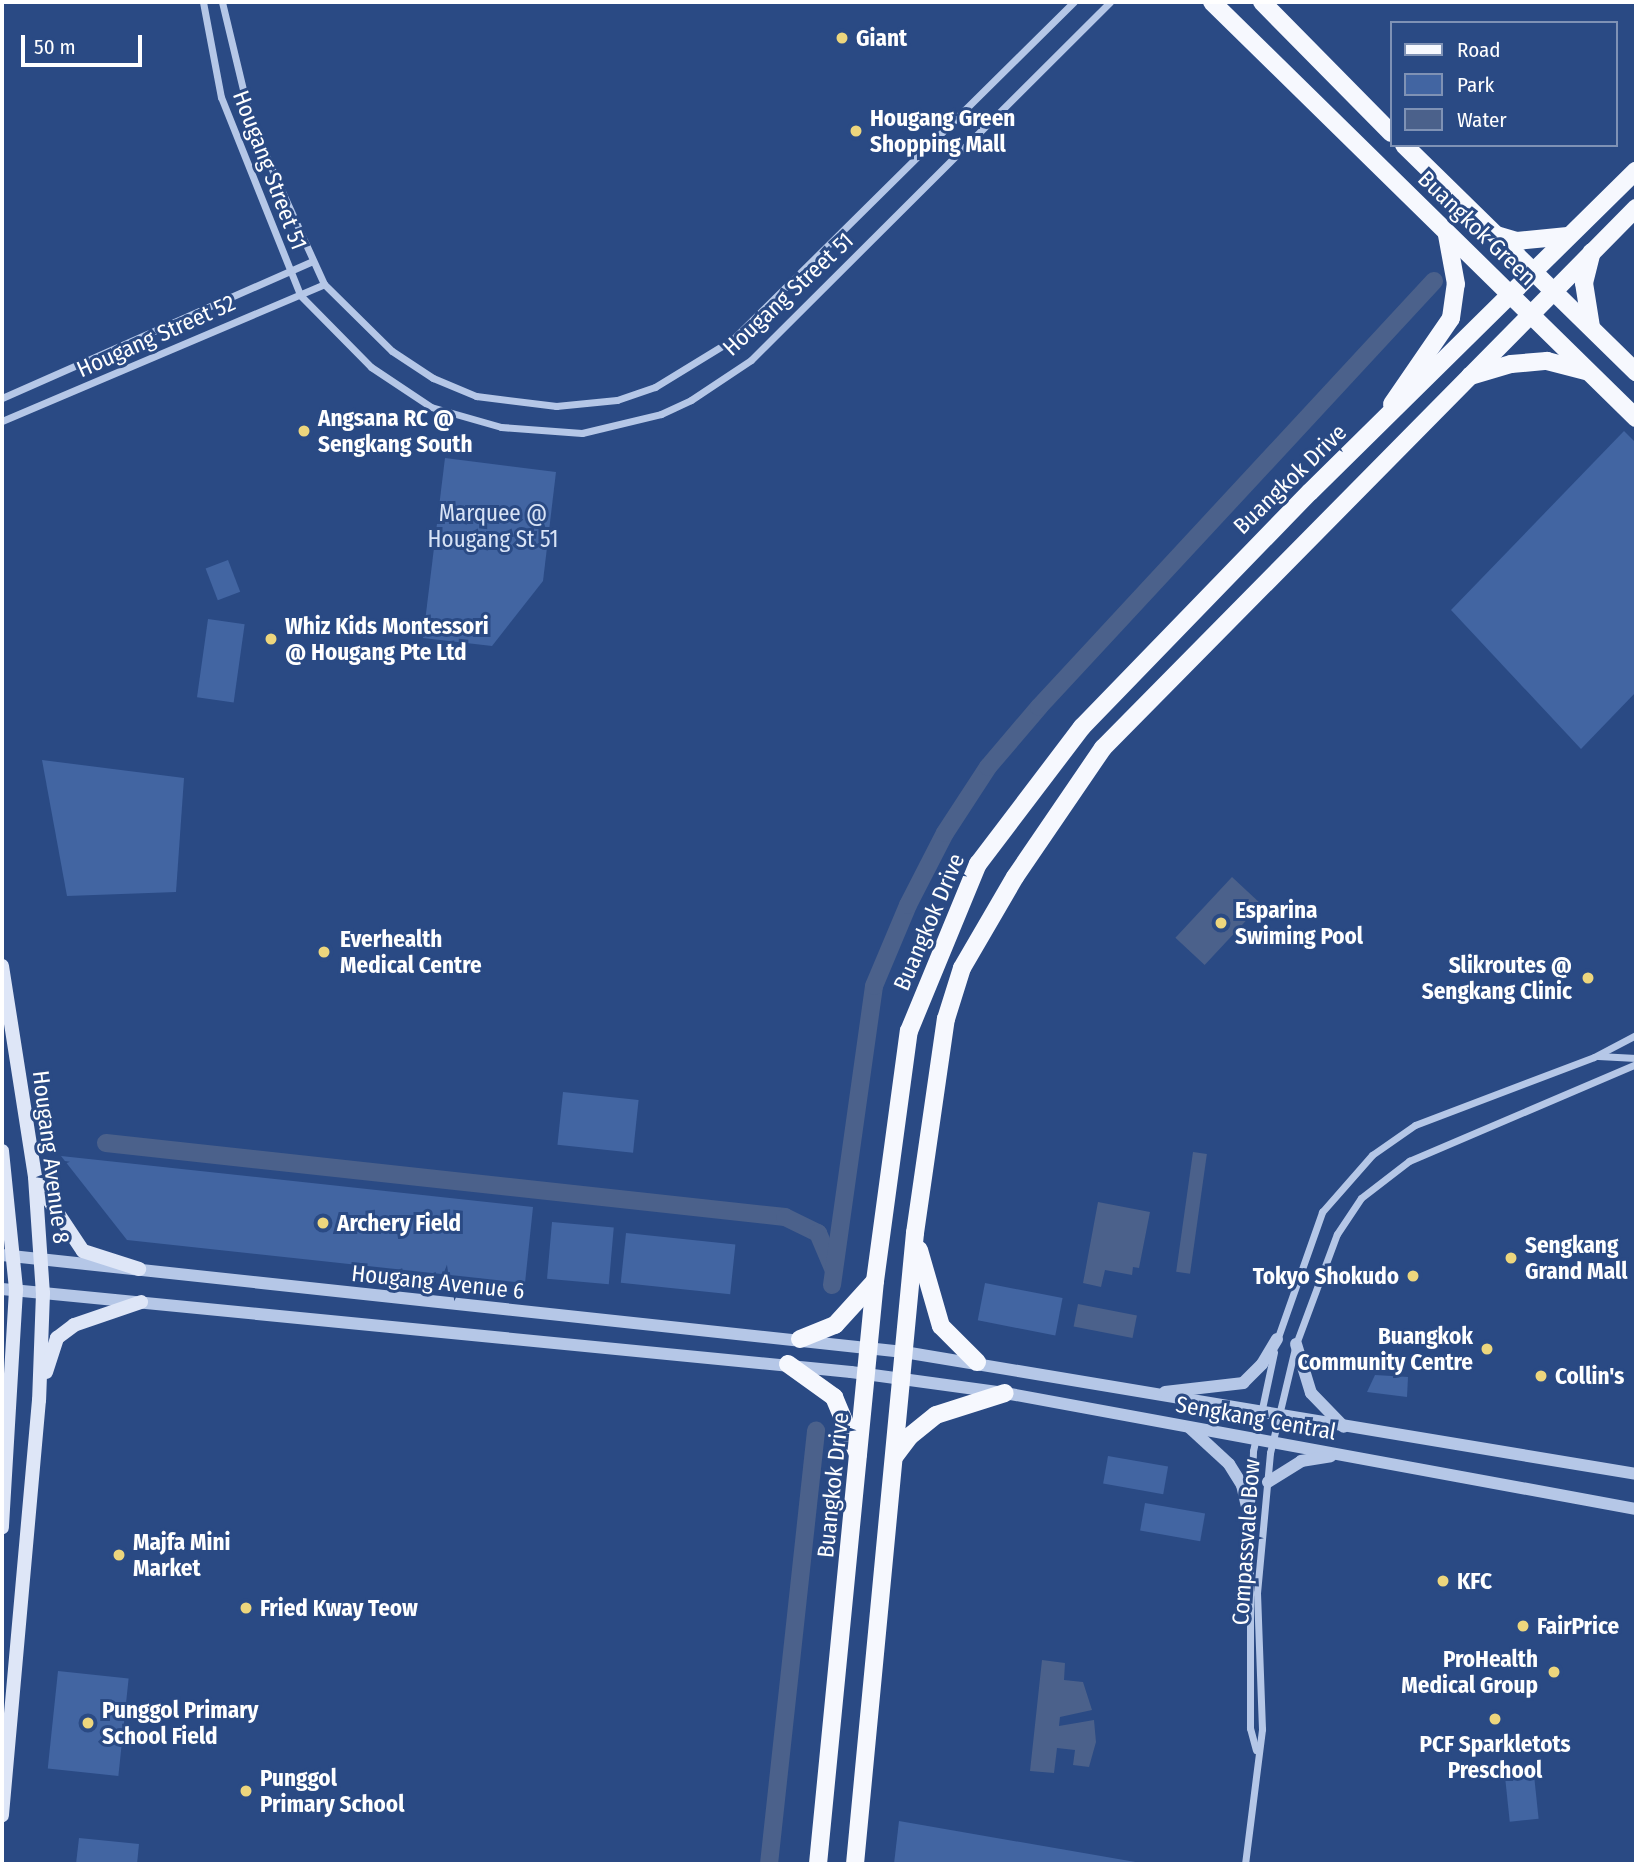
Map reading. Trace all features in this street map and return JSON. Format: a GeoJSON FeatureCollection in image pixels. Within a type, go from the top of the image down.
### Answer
{"type":"FeatureCollection","features":[{"type":"Feature","properties":{"kind":"main road","name":"Buangkok Green"},"geometry":{"type":"LineString","coordinates":[[1212,2],[1636,418]]}},
{"type":"Feature","properties":{"kind":"main road"},"geometry":{"type":"LineString","coordinates":[[1262,2],[1390,132]]}},
{"type":"Feature","properties":{"kind":"main road","name":"Buangkok Green"},"geometry":{"type":"LineString","coordinates":[[1406,147],[1636,372]]}},
{"type":"Feature","properties":{"kind":"main road","name":"Buangkok Drive"},"geometry":{"type":"LineString","coordinates":[[818,1864],[860,1460],[875,1281],[909,1031],[978,864],[1082,727],[1310,492],[1381,426],[1508,293],[1636,171]]}},
{"type":"Feature","properties":{"kind":"main road"},"geometry":{"type":"LineString","coordinates":[[855,1864],[915,1233],[946,1019],[962,968],[1014,877],[1103,748],[1470,376],[1529,312],[1636,208]]}},
{"type":"Feature","properties":{"kind":"main road"},"geometry":{"type":"LineString","coordinates":[[1381,426],[1396,395],[1451,318],[1456,284],[1447,234]]}},
{"type":"Feature","properties":{"kind":"main road"},"geometry":{"type":"LineString","coordinates":[[1495,235],[1517,241],[1568,236]]}},
{"type":"Feature","properties":{"kind":"main road"},"geometry":{"type":"LineString","coordinates":[[1591,328],[1584,283],[1592,252]]}},
{"type":"Feature","properties":{"kind":"main road"},"geometry":{"type":"LineString","coordinates":[[1470,376],[1511,364],[1547,361],[1592,373]]}},
{"type":"Feature","properties":{"kind":"main road","name":"Hougang Avenue 8"},"geometry":{"type":"LineString","coordinates":[[2,966],[35,1177],[43,1293],[39,1401],[2,1815]]}},
{"type":"Feature","properties":{"kind":"main road","name":"Hougang Avenue 8"},"geometry":{"type":"LineString","coordinates":[[2,1163],[14,1358],[2,1528]]}},
{"type":"Feature","properties":{"kind":"main road"},"geometry":{"type":"LineString","coordinates":[[35,1177],[56,1216],[83,1251],[139,1269]]}},
{"type":"Feature","properties":{"kind":"main road"},"geometry":{"type":"LineString","coordinates":[[915,1233],[926,1285],[941,1326],[977,1362]]}},
{"type":"Feature","properties":{"kind":"main road"},"geometry":{"type":"LineString","coordinates":[[800,1339],[835,1325],[875,1281]]}},
{"type":"Feature","properties":{"kind":"main road"},"geometry":{"type":"LineString","coordinates":[[39,1401],[57,1338],[82,1320],[141,1302]]}},
{"type":"Feature","properties":{"kind":"main road"},"geometry":{"type":"LineString","coordinates":[[2,1333],[14,1358]]}},
{"type":"Feature","properties":{"kind":"main road"},"geometry":{"type":"LineString","coordinates":[[788,1364],[834,1397],[860,1460]]}},
{"type":"Feature","properties":{"kind":"main road"},"geometry":{"type":"LineString","coordinates":[[894,1457],[910,1436],[936,1415],[1005,1393]]}},
{"type":"Feature","properties":{"kind":"street","name":"Hougang Street 51"},"geometry":{"type":"LineString","coordinates":[[203,2],[221,97],[300,295],[371,367],[431,407],[458,418],[540,433],[582,433],[660,414],[691,400],[751,360],[1110,2]]}},
{"type":"Feature","properties":{"kind":"street","name":"Hougang Street 51"},"geometry":{"type":"LineString","coordinates":[[222,2],[246,102],[324,284],[392,351],[433,378],[475,396],[525,404],[582,405],[655,387],[721,348],[764,310],[1074,2]]}},
{"type":"Feature","properties":{"kind":"street","name":"Hougang Street 52"},"geometry":{"type":"LineString","coordinates":[[2,398],[312,261]]}},
{"type":"Feature","properties":{"kind":"street","name":"Hougang Street 52"},"geometry":{"type":"LineString","coordinates":[[2,421],[324,284]]}},
{"type":"Feature","properties":{"kind":"street","name":"Compassvale Bow"},"geometry":{"type":"LineString","coordinates":[[1256,1751],[1250,1728],[1250,1521],[1255,1440],[1277,1339],[1322,1212],[1372,1155],[1415,1125],[1594,1057],[1636,1035]]}},
{"type":"Feature","properties":{"kind":"street","name":"Compassvale Bow"},"geometry":{"type":"LineString","coordinates":[[1594,1057],[1636,1058]]}},
{"type":"Feature","properties":{"kind":"street","name":"Compassvale Bow"},"geometry":{"type":"LineString","coordinates":[[1245,1864],[1256,1751],[1262,1729],[1257,1593],[1272,1443],[1296,1344],[1337,1234],[1361,1198],[1430,1149],[1636,1064]]}},
{"type":"Feature","properties":{"kind":"street","name":"Hougang Avenue 6"},"geometry":{"type":"LineString","coordinates":[[8,1256],[658,1328],[800,1339],[870,1348]]}},
{"type":"Feature","properties":{"kind":"street"},"geometry":{"type":"LineString","coordinates":[[9,1289],[868,1374]]}},
{"type":"Feature","properties":{"kind":"street"},"geometry":{"type":"LineString","coordinates":[[1141,1393],[1242,1383],[1262,1364],[1277,1339]]}},
{"type":"Feature","properties":{"kind":"street"},"geometry":{"type":"LineString","coordinates":[[1296,1344],[1311,1393],[1344,1427]]}},
{"type":"Feature","properties":{"kind":"street","name":"Sengkang Central"},"geometry":{"type":"LineString","coordinates":[[870,1348],[977,1362],[1141,1393],[1636,1474]]}},
{"type":"Feature","properties":{"kind":"street","name":"Sengkang Central"},"geometry":{"type":"LineString","coordinates":[[868,1374],[1005,1393],[1636,1508]]}},
{"type":"Feature","properties":{"kind":"street"},"geometry":{"type":"LineString","coordinates":[[1188,1427],[1229,1464],[1242,1485],[1250,1521]]}},
{"type":"Feature","properties":{"kind":"street"},"geometry":{"type":"LineString","coordinates":[[1268,1482],[1301,1461],[1342,1454]]}},
{"type":"Feature","properties":{"kind":"green space"},"geometry":{"type":"Polygon","coordinates":[[[1624,431],[1636,443],[1636,692],[1581,749],[1451,610],[1624,431]]]}},
{"type":"Feature","properties":{"kind":"green space","name":"Marquee @ Hougang St 51"},"geometry":{"type":"Polygon","coordinates":[[[445,458],[556,472],[543,581],[492,646],[423,638],[445,458]]]}},
{"type":"Feature","properties":{"kind":"green space"},"geometry":{"type":"Polygon","coordinates":[[[228,560],[240,592],[218,600],[206,569],[228,560]]]}},
{"type":"Feature","properties":{"kind":"green space"},"geometry":{"type":"Polygon","coordinates":[[[208,619],[245,624],[234,702],[197,697],[208,619]]]}},
{"type":"Feature","properties":{"kind":"green space"},"geometry":{"type":"Polygon","coordinates":[[[42,760],[184,778],[176,892],[67,896],[42,760]]]}},
{"type":"Feature","properties":{"kind":"green space"},"geometry":{"type":"Polygon","coordinates":[[[563,1092],[639,1100],[633,1153],[557,1145],[563,1092]]]}},
{"type":"Feature","properties":{"kind":"green space","name":"Archery Field"},"geometry":{"type":"Polygon","coordinates":[[[61,1156],[533,1207],[525,1283],[127,1240],[61,1156]]]}},
{"type":"Feature","properties":{"kind":"green space"},"geometry":{"type":"Polygon","coordinates":[[[552,1222],[614,1227],[609,1284],[547,1279],[552,1222]]]}},
{"type":"Feature","properties":{"kind":"green space"},"geometry":{"type":"Polygon","coordinates":[[[626,1233],[735,1244],[730,1294],[621,1283],[626,1233]]]}},
{"type":"Feature","properties":{"kind":"green space"},"geometry":{"type":"Polygon","coordinates":[[[985,1283],[1063,1298],[1055,1335],[978,1320],[985,1283]]]}},
{"type":"Feature","properties":{"kind":"green space"},"geometry":{"type":"Polygon","coordinates":[[[1375,1375],[1408,1377],[1407,1397],[1367,1392],[1375,1375]]]}},
{"type":"Feature","properties":{"kind":"green space"},"geometry":{"type":"Polygon","coordinates":[[[1108,1456],[1168,1467],[1163,1494],[1103,1484],[1108,1456]]]}},
{"type":"Feature","properties":{"kind":"green space"},"geometry":{"type":"Polygon","coordinates":[[[1145,1503],[1205,1514],[1200,1541],[1140,1531],[1145,1503]]]}},
{"type":"Feature","properties":{"kind":"green space","name":"Punggol Primary School Field"},"geometry":{"type":"Polygon","coordinates":[[[58,1671],[129,1678],[118,1776],[48,1768],[58,1671]]]}},
{"type":"Feature","properties":{"kind":"green space"},"geometry":{"type":"Polygon","coordinates":[[[1534,1775],[1539,1819],[1510,1822],[1505,1778],[1534,1775]]]}},
{"type":"Feature","properties":{"kind":"green space"},"geometry":{"type":"Polygon","coordinates":[[[899,1821],[1147,1864],[894,1864],[899,1821]]]}},
{"type":"Feature","properties":{"kind":"green space"},"geometry":{"type":"Polygon","coordinates":[[[79,1838],[139,1844],[137,1864],[76,1864],[79,1838]]]}},
{"type":"Feature","properties":{"kind":"water","name":"Esparina Swiming Pool"},"geometry":{"type":"Polygon","coordinates":[[[1232,877],[1261,904],[1205,965],[1175,938],[1232,877]]]}},
{"type":"Feature","properties":{"kind":"water"},"geometry":{"type":"Polygon","coordinates":[[[1193,1152],[1207,1154],[1190,1274],[1176,1272],[1193,1152]]]}},
{"type":"Feature","properties":{"kind":"water"},"geometry":{"type":"Polygon","coordinates":[[[1098,1202],[1150,1212],[1139,1268],[1133,1267],[1132,1275],[1105,1270],[1101,1287],[1083,1283],[1098,1202]]]}},
{"type":"Feature","properties":{"kind":"water"},"geometry":{"type":"Polygon","coordinates":[[[1078,1304],[1137,1315],[1133,1338],[1074,1327],[1078,1304]]]}},
{"type":"Feature","properties":{"kind":"water"},"geometry":{"type":"Polygon","coordinates":[[[1042,1660],[1065,1663],[1064,1680],[1083,1682],[1092,1710],[1060,1717],[1059,1726],[1094,1720],[1096,1742],[1089,1767],[1073,1765],[1075,1750],[1057,1748],[1054,1773],[1030,1771],[1042,1660]]]}},
{"type":"Feature","properties":{"kind":"waterway"},"geometry":{"type":"LineString","coordinates":[[832,1285],[874,986],[908,905],[945,833],[988,767],[1039,707],[1434,281]]}},
{"type":"Feature","properties":{"kind":"waterway"},"geometry":{"type":"LineString","coordinates":[[106,1143],[785,1217],[818,1233],[833,1269]]}},
{"type":"Feature","properties":{"kind":"waterway"},"geometry":{"type":"LineString","coordinates":[[769,1864],[816,1431]]}},
{"type":"Feature","properties":{"kind":"place","name":"Giant"},"geometry":{"type":"Point","coordinates":[842,38]}},
{"type":"Feature","properties":{"kind":"place","name":"Hougang Green Shopping Mall"},"geometry":{"type":"Point","coordinates":[856,131]}},
{"type":"Feature","properties":{"kind":"place","name":"Angsana RC @ Sengkang South"},"geometry":{"type":"Point","coordinates":[304,431]}},
{"type":"Feature","properties":{"kind":"place","name":"Whiz Kids Montessori @ Hougang Pte Ltd"},"geometry":{"type":"Point","coordinates":[271,639]}},
{"type":"Feature","properties":{"kind":"place","name":"Esparina Swiming Pool"},"geometry":{"type":"Point","coordinates":[1221,923]}},
{"type":"Feature","properties":{"kind":"place","name":"Everhealth Medical Centre"},"geometry":{"type":"Point","coordinates":[324,952]}},
{"type":"Feature","properties":{"kind":"place","name":"Slikroutes @ Sengkang Clinic"},"geometry":{"type":"Point","coordinates":[1588,978]}},
{"type":"Feature","properties":{"kind":"place","name":"Archery Field"},"geometry":{"type":"Point","coordinates":[323,1223]}},
{"type":"Feature","properties":{"kind":"place","name":"Sengkang Grand Mall"},"geometry":{"type":"Point","coordinates":[1511,1258]}},
{"type":"Feature","properties":{"kind":"place","name":"Tokyo Shokudo"},"geometry":{"type":"Point","coordinates":[1413,1276]}},
{"type":"Feature","properties":{"kind":"place","name":"Buangkok Community Centre"},"geometry":{"type":"Point","coordinates":[1487,1349]}},
{"type":"Feature","properties":{"kind":"place","name":"Collin's"},"geometry":{"type":"Point","coordinates":[1541,1376]}},
{"type":"Feature","properties":{"kind":"place","name":"Majfa Mini Market"},"geometry":{"type":"Point","coordinates":[119,1555]}},
{"type":"Feature","properties":{"kind":"place","name":"KFC"},"geometry":{"type":"Point","coordinates":[1443,1581]}},
{"type":"Feature","properties":{"kind":"place","name":"Fried Kway Teow"},"geometry":{"type":"Point","coordinates":[246,1608]}},
{"type":"Feature","properties":{"kind":"place","name":"FairPrice"},"geometry":{"type":"Point","coordinates":[1523,1626]}},
{"type":"Feature","properties":{"kind":"place","name":"ProHealth Medical Group"},"geometry":{"type":"Point","coordinates":[1554,1672]}},
{"type":"Feature","properties":{"kind":"place","name":"PCF Sparkletots Preschool"},"geometry":{"type":"Point","coordinates":[1495,1719]}},
{"type":"Feature","properties":{"kind":"place","name":"Punggol Primary School Field"},"geometry":{"type":"Point","coordinates":[88,1723]}},
{"type":"Feature","properties":{"kind":"place","name":"Punggol Primary School"},"geometry":{"type":"Point","coordinates":[246,1791]}}]}
